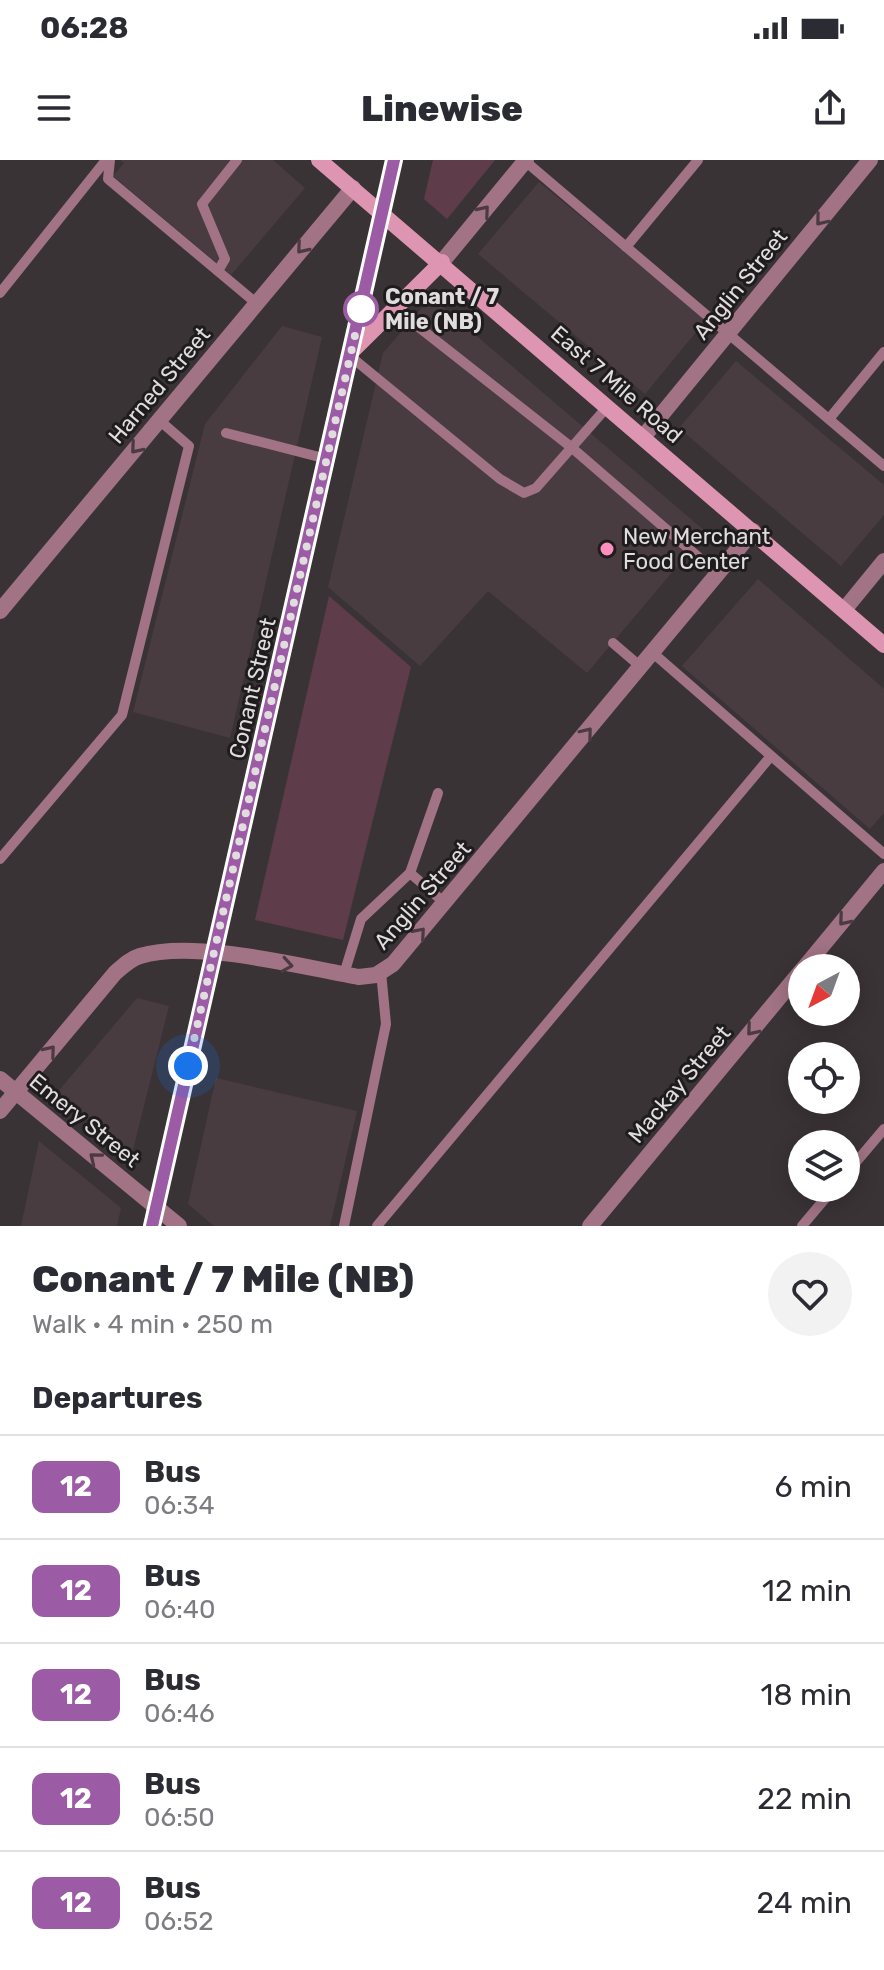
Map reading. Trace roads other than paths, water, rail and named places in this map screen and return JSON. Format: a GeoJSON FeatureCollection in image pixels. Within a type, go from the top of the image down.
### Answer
{"type":"FeatureCollection","features":[{"type":"Feature","properties":{"kind":"main road","name":"East 7 Mile Road"},"geometry":{"type":"LineString","coordinates":[[319,160],[442,262],[884,645]]}},
{"type":"Feature","properties":{"kind":"main road","name":"Conant Street"},"geometry":{"type":"LineString","coordinates":[[152,1226],[394,160]]}},
{"type":"Feature","properties":{"kind":"main road"},"geometry":{"type":"LineString","coordinates":[[351,353],[442,262]]}},
{"type":"Feature","properties":{"kind":"street"},"geometry":{"type":"LineString","coordinates":[[442,262],[525,160]]}},
{"type":"Feature","properties":{"kind":"street","name":"Anglin Street"},"geometry":{"type":"LineString","coordinates":[[644,436],[870,160]]}},
{"type":"Feature","properties":{"kind":"street","name":"Harned Street"},"geometry":{"type":"LineString","coordinates":[[0,611],[353,188]]}},
{"type":"Feature","properties":{"kind":"street","name":"Anglin Street"},"geometry":{"type":"LineString","coordinates":[[0,1111],[127,962],[165,951],[214,953],[359,977],[381,972],[393,964],[753,531]]}},
{"type":"Feature","properties":{"kind":"street"},"geometry":{"type":"LineString","coordinates":[[844,610],[884,561]]}},
{"type":"Feature","properties":{"kind":"street","name":"Mackay Street"},"geometry":{"type":"LineString","coordinates":[[815,954],[884,871]]}},
{"type":"Feature","properties":{"kind":"street","name":"Mackay Street"},"geometry":{"type":"LineString","coordinates":[[590,1226],[788,987]]}},
{"type":"Feature","properties":{"kind":"street","name":"Emery Street"},"geometry":{"type":"LineString","coordinates":[[0,1079],[179,1226]]}},
{"type":"Feature","properties":{"kind":"lane"},"geometry":{"type":"LineString","coordinates":[[108,160],[108,179],[256,303]]}},
{"type":"Feature","properties":{"kind":"lane"},"geometry":{"type":"LineString","coordinates":[[0,293],[108,160]]}},
{"type":"Feature","properties":{"kind":"lane"},"geometry":{"type":"LineString","coordinates":[[218,271],[225,259],[202,204],[237,160]]}},
{"type":"Feature","properties":{"kind":"lane"},"geometry":{"type":"LineString","coordinates":[[525,160],[884,466]]}},
{"type":"Feature","properties":{"kind":"lane"},"geometry":{"type":"LineString","coordinates":[[626,247],[698,160]]}},
{"type":"Feature","properties":{"kind":"lane"},"geometry":{"type":"LineString","coordinates":[[397,310],[571,447],[718,574]]}},
{"type":"Feature","properties":{"kind":"lane"},"geometry":{"type":"LineString","coordinates":[[829,419],[884,352]]}},
{"type":"Feature","properties":{"kind":"lane"},"geometry":{"type":"LineString","coordinates":[[351,353],[500,479],[524,493],[536,488],[608,406]]}},
{"type":"Feature","properties":{"kind":"lane"},"geometry":{"type":"LineString","coordinates":[[0,859],[122,715],[189,446],[159,420]]}},
{"type":"Feature","properties":{"kind":"lane"},"geometry":{"type":"LineString","coordinates":[[226,433],[327,459]]}},
{"type":"Feature","properties":{"kind":"lane"},"geometry":{"type":"LineString","coordinates":[[613,643],[641,667]]}},
{"type":"Feature","properties":{"kind":"lane"},"geometry":{"type":"LineString","coordinates":[[653,653],[884,854]]}},
{"type":"Feature","properties":{"kind":"lane"},"geometry":{"type":"LineString","coordinates":[[377,1226],[771,756]]}},
{"type":"Feature","properties":{"kind":"lane"},"geometry":{"type":"LineString","coordinates":[[344,974],[361,919],[410,873],[438,793]]}},
{"type":"Feature","properties":{"kind":"lane"},"geometry":{"type":"LineString","coordinates":[[410,873],[446,904]]}},
{"type":"Feature","properties":{"kind":"lane"},"geometry":{"type":"LineString","coordinates":[[344,1226],[386,1024],[381,972]]}},
{"type":"Feature","properties":{"kind":"lane"},"geometry":{"type":"LineString","coordinates":[[860,1157],[884,1129]]}},
{"type":"Feature","properties":{"kind":"lane"},"geometry":{"type":"LineString","coordinates":[[802,1226],[822,1202]]}},
{"type":"Feature","properties":{"kind":"place","name":"Conant / 7 Mile (NB)"},"geometry":{"type":"Point","coordinates":[361,309]}},
{"type":"Feature","properties":{"kind":"place","name":"New Merchant Food Center"},"geometry":{"type":"Point","coordinates":[607,549]}}]}
